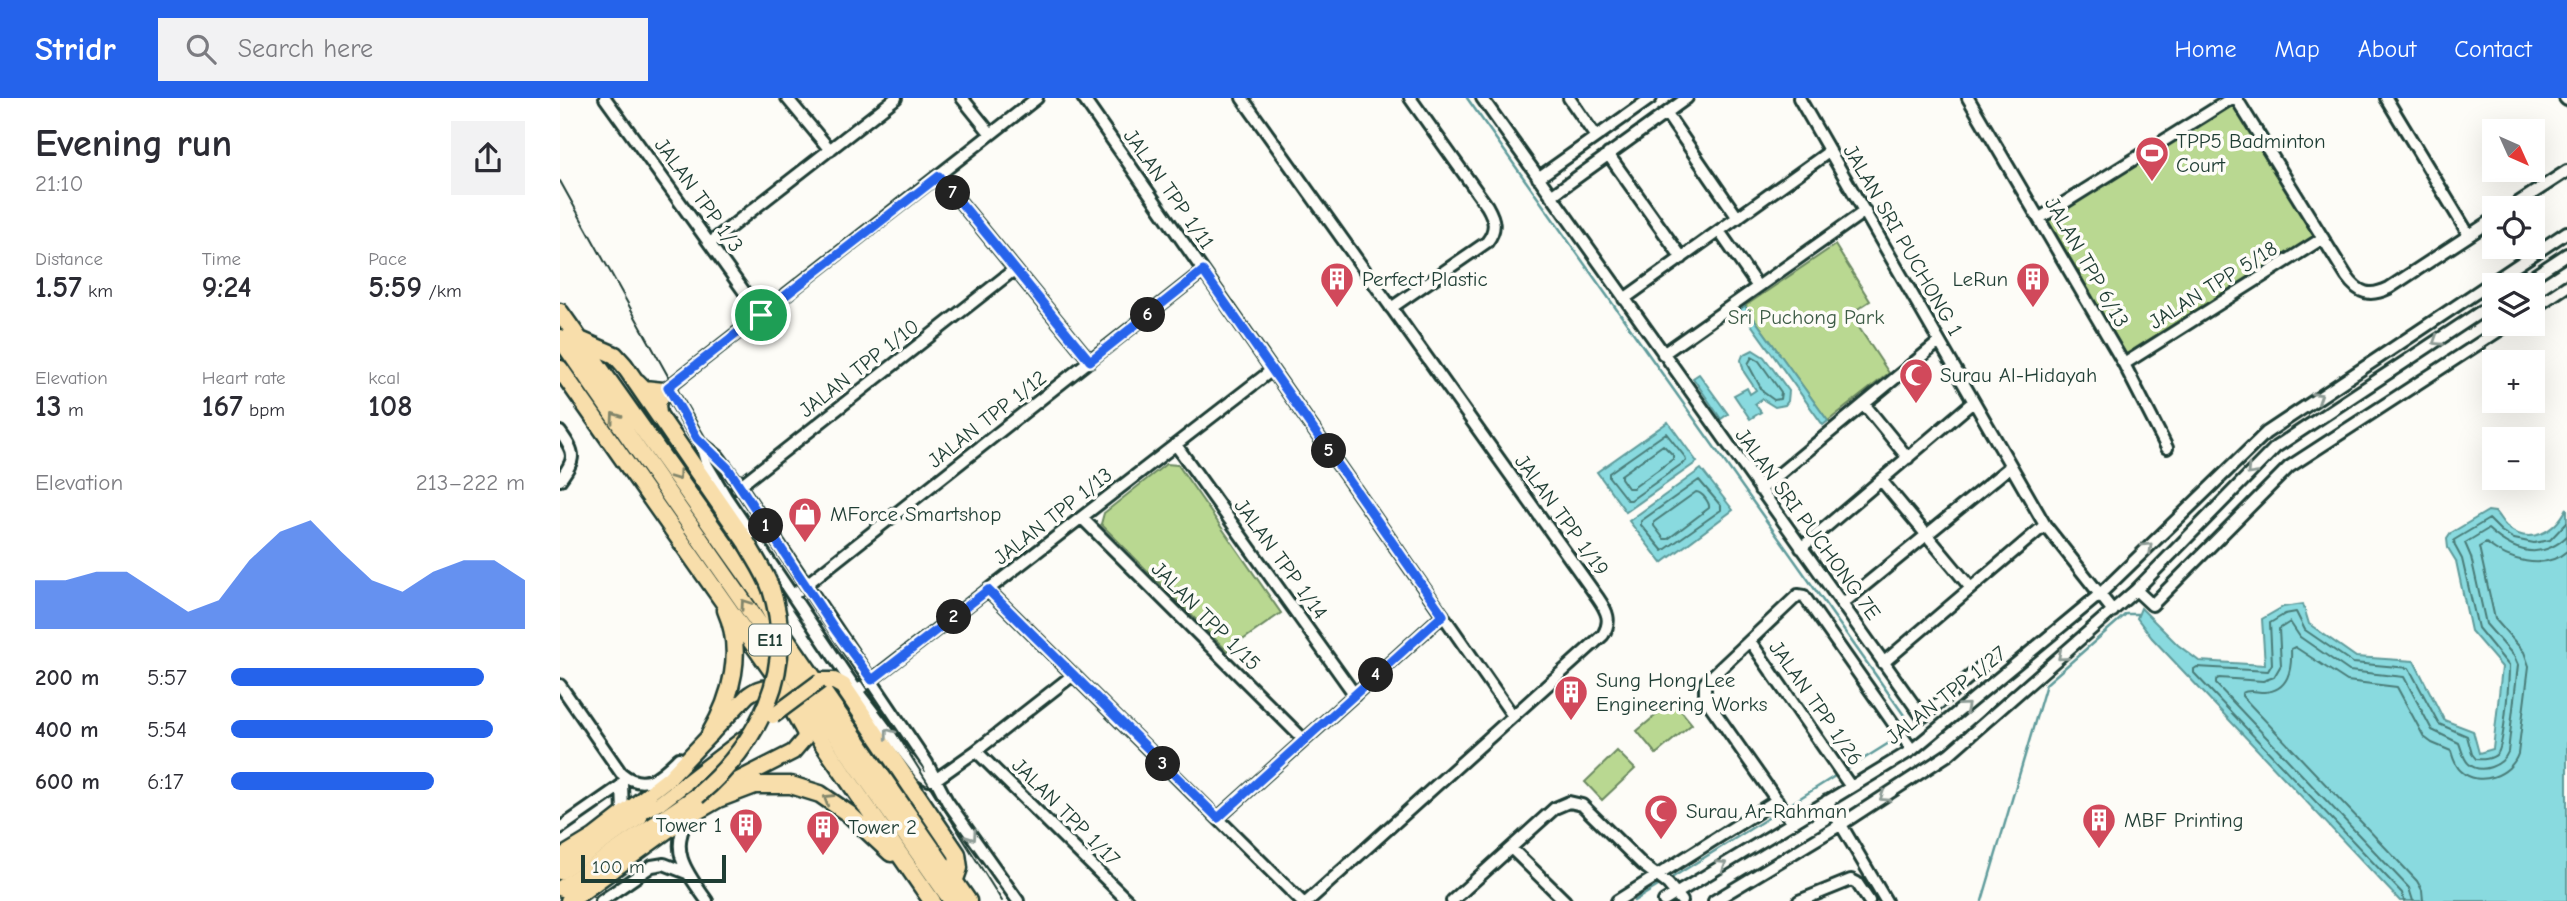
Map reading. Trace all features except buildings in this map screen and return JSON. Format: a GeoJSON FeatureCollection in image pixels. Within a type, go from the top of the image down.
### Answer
{"type":"FeatureCollection","features":[{"type":"Feature","properties":{"kind":"highway","name":"E11"},"geometry":{"type":"LineString","coordinates":[[560,312],[758,590],[783,634],[968,901]]}},
{"type":"Feature","properties":{"kind":"highway","name":"E11"},"geometry":{"type":"LineString","coordinates":[[560,338],[952,901]]}},
{"type":"Feature","properties":{"kind":"highway"},"geometry":{"type":"LineString","coordinates":[[566,891],[717,780],[747,744],[761,718],[778,668],[779,621],[770,585],[728,515],[615,355],[580,341]]}},
{"type":"Feature","properties":{"kind":"highway","name":"E11"},"geometry":{"type":"LineString","coordinates":[[560,353],[573,371],[589,379]]}},
{"type":"Feature","properties":{"kind":"highway"},"geometry":{"type":"LineString","coordinates":[[560,369],[719,592],[765,663],[932,901]]}},
{"type":"Feature","properties":{"kind":"highway"},"geometry":{"type":"LineString","coordinates":[[632,377],[644,389],[666,389]]}},
{"type":"Feature","properties":{"kind":"highway"},"geometry":{"type":"LineString","coordinates":[[658,414],[657,404],[666,389]]}},
{"type":"Feature","properties":{"kind":"highway"},"geometry":{"type":"LineString","coordinates":[[710,734],[722,713],[731,686],[736,650],[728,612],[719,592]]}},
{"type":"Feature","properties":{"kind":"highway"},"geometry":{"type":"LineString","coordinates":[[820,681],[834,681],[843,686],[957,854],[959,869],[954,882]]}},
{"type":"Feature","properties":{"kind":"highway"},"geometry":{"type":"LineString","coordinates":[[566,891],[684,819],[741,789],[764,784],[791,785],[813,790],[835,803],[884,848],[900,856]]}},
{"type":"Feature","properties":{"kind":"main road"},"geometry":{"type":"LineString","coordinates":[[566,891],[660,803],[820,681]]}},
{"type":"Feature","properties":{"kind":"main road"},"geometry":{"type":"LineString","coordinates":[[593,837],[669,778],[748,695],[758,688],[768,688],[780,696],[804,732],[805,738],[793,752],[740,779],[690,810],[684,819]]}},
{"type":"Feature","properties":{"kind":"main road"},"geometry":{"type":"LineString","coordinates":[[560,858],[622,820],[660,803]]}},
{"type":"Feature","properties":{"kind":"street","name":"JALAN TPP 1/3"},"geometry":{"type":"LineString","coordinates":[[605,98],[761,315]]}},
{"type":"Feature","properties":{"kind":"street"},"geometry":{"type":"LineString","coordinates":[[787,98],[830,150]]}},
{"type":"Feature","properties":{"kind":"street"},"geometry":{"type":"LineString","coordinates":[[710,243],[896,98]]}},
{"type":"Feature","properties":{"kind":"street"},"geometry":{"type":"LineString","coordinates":[[962,98],[991,134]]}},
{"type":"Feature","properties":{"kind":"street"},"geometry":{"type":"LineString","coordinates":[[935,780],[921,775],[857,691],[726,497],[706,465],[700,442],[666,389],[1037,98]]}},
{"type":"Feature","properties":{"kind":"street","name":"JALAN TPP 1/11"},"geometry":{"type":"LineString","coordinates":[[1083,98],[1513,716]]}},
{"type":"Feature","properties":{"kind":"street","name":"JALAN TPP 1/19"},"geometry":{"type":"LineString","coordinates":[[1242,98],[1607,614],[1607,628],[1603,635],[1308,901]]}},
{"type":"Feature","properties":{"kind":"street"},"geometry":{"type":"LineString","coordinates":[[1391,308],[1487,242],[1495,226],[1487,206],[1410,98]]}},
{"type":"Feature","properties":{"kind":"street","name":"JALAN SRI PUCHONG 7E"},"geometry":{"type":"LineString","coordinates":[[1482,98],[1922,716],[1988,661]]}},
{"type":"Feature","properties":{"kind":"street"},"geometry":{"type":"LineString","coordinates":[[1569,98],[1596,137]]}},
{"type":"Feature","properties":{"kind":"street"},"geometry":{"type":"LineString","coordinates":[[1538,178],[1651,98]]}},
{"type":"Feature","properties":{"kind":"street"},"geometry":{"type":"LineString","coordinates":[[1551,196],[1687,98]]}},
{"type":"Feature","properties":{"kind":"street","name":"JALAN SRI PUCHONG 1"},"geometry":{"type":"LineString","coordinates":[[1799,98],[2045,524],[2113,611]]}},
{"type":"Feature","properties":{"kind":"street","name":"JALAN TPP 6/13"},"geometry":{"type":"LineString","coordinates":[[1968,98],[2124,364],[2167,448]]}},
{"type":"Feature","properties":{"kind":"street"},"geometry":{"type":"LineString","coordinates":[[2040,218],[2234,98],[2354,288],[2362,293],[2380,293],[2482,227]]}},
{"type":"Feature","properties":{"kind":"street"},"geometry":{"type":"LineString","coordinates":[[2385,98],[2469,235]]}},
{"type":"Feature","properties":{"kind":"street"},"geometry":{"type":"LineString","coordinates":[[1666,113],[1738,218]]}},
{"type":"Feature","properties":{"kind":"street"},"geometry":{"type":"LineString","coordinates":[[1625,299],[1830,151]]}},
{"type":"Feature","properties":{"kind":"street"},"geometry":{"type":"LineString","coordinates":[[1608,155],[1682,258]]}},
{"type":"Feature","properties":{"kind":"street"},"geometry":{"type":"LineString","coordinates":[[2528,196],[2567,171]]}},
{"type":"Feature","properties":{"kind":"street"},"geometry":{"type":"LineString","coordinates":[[939,176],[1090,361]]}},
{"type":"Feature","properties":{"kind":"street"},"geometry":{"type":"LineString","coordinates":[[1663,354],[1865,211]]}},
{"type":"Feature","properties":{"kind":"street"},"geometry":{"type":"LineString","coordinates":[[1719,231],[1758,287]]}},
{"type":"Feature","properties":{"kind":"street","name":"JALAN TPP 1/27"},"geometry":{"type":"LineString","coordinates":[[1664,901],[1679,897],[1792,822],[1912,750],[2099,595],[2266,433],[2567,232]]}},
{"type":"Feature","properties":{"kind":"street","name":"JALAN TPP 5/18"},"geometry":{"type":"LineString","coordinates":[[2124,364],[2323,238]]}},
{"type":"Feature","properties":{"kind":"street"},"geometry":{"type":"LineString","coordinates":[[2538,273],[2567,254]]}},
{"type":"Feature","properties":{"kind":"street","name":"JALAN TPP 1/10"},"geometry":{"type":"LineString","coordinates":[[726,497],[1015,269]]}},
{"type":"Feature","properties":{"kind":"street","name":"JALAN TPP 1/12"},"geometry":{"type":"LineString","coordinates":[[793,595],[1203,271]]}},
{"type":"Feature","properties":{"kind":"street"},"geometry":{"type":"LineString","coordinates":[[2545,300],[2567,286]]}},
{"type":"Feature","properties":{"kind":"street","name":"JALAN TPP 1/27"},"geometry":{"type":"LineString","coordinates":[[1714,901],[1840,825],[1949,754],[2136,590],[2276,447],[2482,311]]}},
{"type":"Feature","properties":{"kind":"street"},"geometry":{"type":"LineString","coordinates":[[2136,590],[2152,605],[2289,467],[2491,336]]}},
{"type":"Feature","properties":{"kind":"street"},"geometry":{"type":"LineString","coordinates":[[1759,489],[1939,342]]}},
{"type":"Feature","properties":{"kind":"street","name":"JALAN TPP 1/13"},"geometry":{"type":"LineString","coordinates":[[857,691],[1272,370]]}},
{"type":"Feature","properties":{"kind":"street"},"geometry":{"type":"LineString","coordinates":[[1801,548],[1973,402]]}},
{"type":"Feature","properties":{"kind":"street"},"geometry":{"type":"LineString","coordinates":[[1864,404],[1908,458]]}},
{"type":"Feature","properties":{"kind":"street"},"geometry":{"type":"LineString","coordinates":[[560,432],[573,452],[573,461],[560,480]]}},
{"type":"Feature","properties":{"kind":"street"},"geometry":{"type":"LineString","coordinates":[[700,442],[718,456],[740,486],[927,763],[947,801],[1018,901]]}},
{"type":"Feature","properties":{"kind":"street","name":"JALAN TPP 1/14"},"geometry":{"type":"LineString","coordinates":[[1175,445],[1355,695]]}},
{"type":"Feature","properties":{"kind":"street"},"geometry":{"type":"LineString","coordinates":[[1842,604],[2011,466]]}},
{"type":"Feature","properties":{"kind":"street"},"geometry":{"type":"LineString","coordinates":[[1881,480],[1970,587]]}},
{"type":"Feature","properties":{"kind":"street","name":"JALAN TPP 1/15"},"geometry":{"type":"LineString","coordinates":[[1082,518],[1304,740]]}},
{"type":"Feature","properties":{"kind":"street"},"geometry":{"type":"LineString","coordinates":[[1883,663],[2045,524]]}},
{"type":"Feature","properties":{"kind":"street"},"geometry":{"type":"LineString","coordinates":[[988,590],[1301,901]]}},
{"type":"Feature","properties":{"kind":"street"},"geometry":{"type":"LineString","coordinates":[[1792,822],[1705,698],[1703,690],[1706,683],[1798,595],[1804,596],[1912,750]]}},
{"type":"Feature","properties":{"kind":"street"},"geometry":{"type":"LineString","coordinates":[[1218,818],[1443,615]]}},
{"type":"Feature","properties":{"kind":"street","name":"JALAN TPP 1/26"},"geometry":{"type":"LineString","coordinates":[[1750,641],[1851,787]]}},
{"type":"Feature","properties":{"kind":"street","name":"JALAN TPP 1/17"},"geometry":{"type":"LineString","coordinates":[[935,780],[1073,675]]}},
{"type":"Feature","properties":{"kind":"street"},"geometry":{"type":"LineString","coordinates":[[561,688],[621,773],[639,782],[654,780],[660,776],[699,736],[731,686]]}},
{"type":"Feature","properties":{"kind":"street","name":"JALAN TPP 1/17"},"geometry":{"type":"LineString","coordinates":[[976,751],[1128,901]]}},
{"type":"Feature","properties":{"kind":"street"},"geometry":{"type":"LineString","coordinates":[[621,773],[622,813]]}},
{"type":"Feature","properties":{"kind":"street"},"geometry":{"type":"LineString","coordinates":[[560,828],[622,785]]}},
{"type":"Feature","properties":{"kind":"street"},"geometry":{"type":"LineString","coordinates":[[1617,901],[1777,800]]}},
{"type":"Feature","properties":{"kind":"street"},"geometry":{"type":"LineString","coordinates":[[1827,801],[1886,901]]}},
{"type":"Feature","properties":{"kind":"street"},"geometry":{"type":"LineString","coordinates":[[1452,901],[1465,897],[1511,848],[1555,808],[1569,802],[1576,802],[1588,810],[1679,897]]}},
{"type":"Feature","properties":{"kind":"street"},"geometry":{"type":"LineString","coordinates":[[684,819],[678,840],[687,873],[706,901]]}},
{"type":"Feature","properties":{"kind":"street"},"geometry":{"type":"LineString","coordinates":[[1511,848],[1565,901]]}},
{"type":"Feature","properties":{"kind":"street"},"geometry":{"type":"LineString","coordinates":[[601,901],[652,866],[664,864],[687,873]]}},
{"type":"Feature","properties":{"kind":"street"},"geometry":{"type":"LineString","coordinates":[[1799,901],[1852,880],[1869,901]]}},
{"type":"Feature","properties":{"kind":"green space"},"geometry":{"type":"Polygon","coordinates":[[[2233,104],[2314,236],[2126,354],[2048,220],[2233,104]]]}},
{"type":"Feature","properties":{"kind":"green space","name":"Sri Puchong Park"},"geometry":{"type":"Polygon","coordinates":[[[1835,245],[1870,301],[1850,314],[1889,373],[1828,421],[1745,306],[1835,245]]]}},
{"type":"Feature","properties":{"kind":"green space"},"geometry":{"type":"Polygon","coordinates":[[[1166,464],[1178,465],[1281,613],[1227,651],[1101,524],[1104,513],[1166,464]]]}},
{"type":"Feature","properties":{"kind":"green space"},"geometry":{"type":"Polygon","coordinates":[[[1673,701],[1692,724],[1656,754],[1637,731],[1673,701]]]}},
{"type":"Feature","properties":{"kind":"green space"},"geometry":{"type":"Polygon","coordinates":[[[1617,751],[1635,769],[1602,800],[1585,782],[1617,751]]]}},
{"type":"Feature","properties":{"kind":"water"},"geometry":{"type":"Polygon","coordinates":[[[1745,306],[1828,421],[1823,425],[1740,309],[1745,306]]]}},
{"type":"Feature","properties":{"kind":"water"},"geometry":{"type":"Polygon","coordinates":[[[1753,350],[1764,357],[1789,391],[1785,405],[1775,407],[1762,399],[1755,404],[1761,412],[1750,419],[1734,395],[1747,388],[1750,394],[1756,390],[1744,372],[1741,360],[1743,355],[1753,350]]]}},
{"type":"Feature","properties":{"kind":"water"},"geometry":{"type":"Polygon","coordinates":[[[1699,374],[1728,414],[1721,419],[1693,378],[1699,374]]]}},
{"type":"Feature","properties":{"kind":"water"},"geometry":{"type":"Polygon","coordinates":[[[1668,422],[1697,462],[1626,512],[1597,472],[1668,422]]]}},
{"type":"Feature","properties":{"kind":"water"},"geometry":{"type":"Polygon","coordinates":[[[1701,469],[1733,510],[1662,563],[1629,521],[1701,469]]]}},
{"type":"Feature","properties":{"kind":"water"},"geometry":{"type":"Polygon","coordinates":[[[2567,508],[2567,901],[2400,901],[2152,638],[2137,618],[2141,608],[2178,645],[2199,661],[2265,665],[2262,619],[2283,607],[2303,604],[2309,624],[2356,657],[2414,661],[2444,720],[2473,731],[2479,753],[2493,749],[2502,667],[2471,631],[2456,561],[2448,548],[2447,539],[2451,533],[2488,511],[2495,512],[2506,526],[2515,532],[2532,536],[2541,534],[2556,524],[2567,508]]]}},
{"type":"Feature","properties":{"kind":"waterway"},"geometry":{"type":"LineString","coordinates":[[1467,98],[1906,718],[1912,729],[1910,730]]}},
{"type":"Feature","properties":{"kind":"waterway"},"geometry":{"type":"LineString","coordinates":[[1982,901],[2046,684],[2126,614],[2138,614]]}},
{"type":"Feature","properties":{"kind":"waterway"},"geometry":{"type":"LineString","coordinates":[[1849,768],[1897,738]]}},
{"type":"Feature","properties":{"kind":"waterway"},"geometry":{"type":"LineString","coordinates":[[1789,805],[1835,776]]}},
{"type":"Feature","properties":{"kind":"waterway"},"geometry":{"type":"LineString","coordinates":[[1673,877],[1776,813]]}},
{"type":"Feature","properties":{"kind":"waterway"},"geometry":{"type":"LineString","coordinates":[[1634,901],[1658,886]]}},
{"type":"Feature","properties":{"kind":"tram line"},"geometry":{"type":"LineString","coordinates":[[560,181],[731,485],[902,742],[1002,901]]}},
{"type":"Feature","properties":{"kind":"place","name":"TPP5 Badminton Court"},"geometry":{"type":"Point","coordinates":[2152,183]}},
{"type":"Feature","properties":{"kind":"place","name":"Perfect Plastic"},"geometry":{"type":"Point","coordinates":[1337,309]}},
{"type":"Feature","properties":{"kind":"place","name":"LeRun"},"geometry":{"type":"Point","coordinates":[2033,309]}},
{"type":"Feature","properties":{"kind":"place","name":"Surau Al-Hidayah"},"geometry":{"type":"Point","coordinates":[1916,405]}},
{"type":"Feature","properties":{"kind":"place","name":"MForce Smartshop"},"geometry":{"type":"Point","coordinates":[805,544]}},
{"type":"Feature","properties":{"kind":"place","name":"Sung Hong Lee Engineering Works"},"geometry":{"type":"Point","coordinates":[1571,722]}},
{"type":"Feature","properties":{"kind":"place","name":"Surau Ar-Rahman"},"geometry":{"type":"Point","coordinates":[1661,841]}},
{"type":"Feature","properties":{"kind":"place","name":"MBF Printing"},"geometry":{"type":"Point","coordinates":[2099,850]}},
{"type":"Feature","properties":{"kind":"place","name":"Tower 1"},"geometry":{"type":"Point","coordinates":[746,855]}},
{"type":"Feature","properties":{"kind":"place","name":"Tower 2"},"geometry":{"type":"Point","coordinates":[823,857]}},
{"type":"Feature","properties":{"kind":"route"},"geometry":{"type":"LineString","coordinates":[[939,176],[1090,361],[1203,271],[1443,615],[1218,818],[988,590],[872,680],[836,631],[728,468],[697,438],[668,387],[761,315],[939,176]]}}]}
